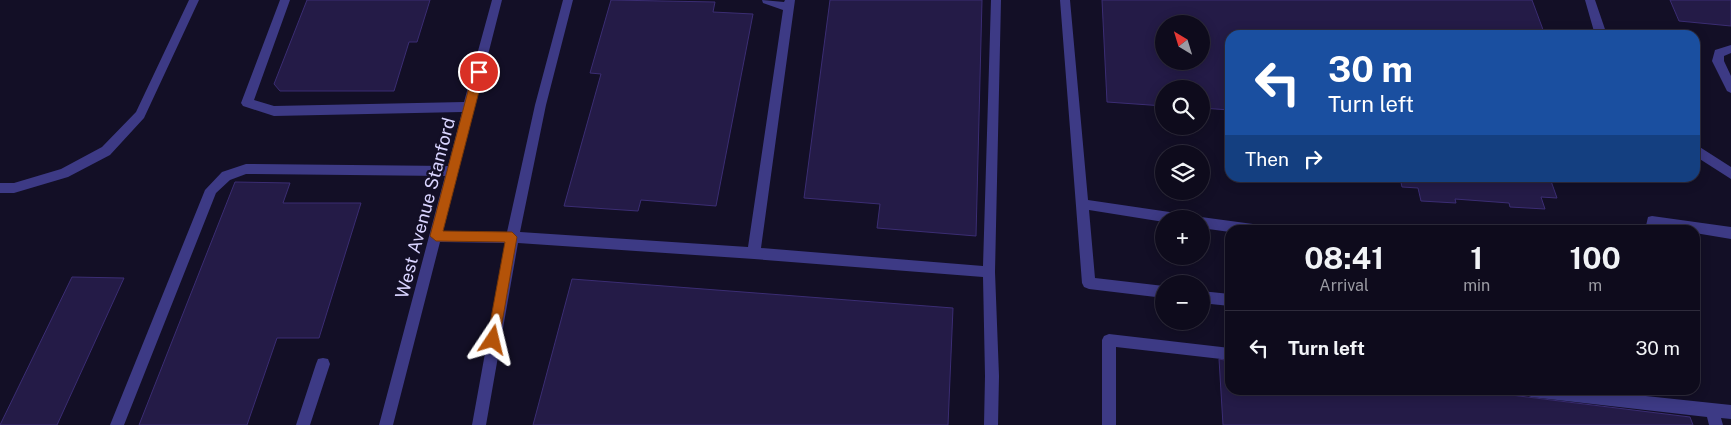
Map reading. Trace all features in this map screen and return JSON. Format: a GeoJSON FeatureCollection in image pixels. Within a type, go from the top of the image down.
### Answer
{"type":"FeatureCollection","features":[{"type":"Feature","properties":{"kind":"street"},"geometry":{"type":"LineString","coordinates":[[0,188],[14,188],[64,174],[106,151],[140,115],[194,0]]}},
{"type":"Feature","properties":{"kind":"street"},"geometry":{"type":"LineString","coordinates":[[286,0],[247,103],[274,110],[469,107]]}},
{"type":"Feature","properties":{"kind":"street","name":"West Avenue Stanford"},"geometry":{"type":"LineString","coordinates":[[386,425],[497,0]]}},
{"type":"Feature","properties":{"kind":"street"},"geometry":{"type":"LineString","coordinates":[[479,425],[512,237],[538,114],[568,0]]}},
{"type":"Feature","properties":{"kind":"street"},"geometry":{"type":"LineString","coordinates":[[754,253],[789,4],[767,0]]}},
{"type":"Feature","properties":{"kind":"street"},"geometry":{"type":"LineString","coordinates":[[991,425],[992,376],[988,272],[996,0]]}},
{"type":"Feature","properties":{"kind":"street"},"geometry":{"type":"LineString","coordinates":[[1065,0],[1089,283],[1155,291]]}},
{"type":"Feature","properties":{"kind":"street"},"geometry":{"type":"LineString","coordinates":[[1590,0],[1599,30]]}},
{"type":"Feature","properties":{"kind":"street"},"geometry":{"type":"LineString","coordinates":[[1731,49],[1719,53],[1718,61],[1731,88]]}},
{"type":"Feature","properties":{"kind":"street"},"geometry":{"type":"LineString","coordinates":[[1700,152],[1731,174]]}},
{"type":"Feature","properties":{"kind":"street"},"geometry":{"type":"LineString","coordinates":[[117,425],[211,190],[226,176],[246,168],[453,171]]}},
{"type":"Feature","properties":{"kind":"street"},"geometry":{"type":"LineString","coordinates":[[1082,204],[1155,215]]}},
{"type":"Feature","properties":{"kind":"street"},"geometry":{"type":"LineString","coordinates":[[1652,225],[1652,220],[1685,225]]}},
{"type":"Feature","properties":{"kind":"street"},"geometry":{"type":"LineString","coordinates":[[1210,223],[1225,226]]}},
{"type":"Feature","properties":{"kind":"street"},"geometry":{"type":"LineString","coordinates":[[1700,227],[1731,232]]}},
{"type":"Feature","properties":{"kind":"street"},"geometry":{"type":"LineString","coordinates":[[436,236],[512,237],[754,253],[988,272]]}},
{"type":"Feature","properties":{"kind":"street"},"geometry":{"type":"LineString","coordinates":[[1210,298],[1225,299]]}},
{"type":"Feature","properties":{"kind":"street"},"geometry":{"type":"LineString","coordinates":[[1109,425],[1109,340],[1225,353]]}},
{"type":"Feature","properties":{"kind":"street"},"geometry":{"type":"LineString","coordinates":[[304,425],[323,364]]}},
{"type":"Feature","properties":{"kind":"street"},"geometry":{"type":"LineString","coordinates":[[1574,395],[1731,412]]}},
{"type":"Feature","properties":{"kind":"street"},"geometry":{"type":"LineString","coordinates":[[1712,411],[1716,425]]}},
{"type":"Feature","properties":{"kind":"building"},"geometry":{"type":"Polygon","coordinates":[[[307,0],[430,0],[417,42],[409,42],[394,91],[280,91],[274,84],[307,0]]]}},
{"type":"Feature","properties":{"kind":"building"},"geometry":{"type":"Polygon","coordinates":[[[611,0],[715,2],[713,12],[753,14],[716,206],[641,200],[638,211],[564,206],[601,74],[590,73],[611,0]]]}},
{"type":"Feature","properties":{"kind":"building"},"geometry":{"type":"Polygon","coordinates":[[[830,0],[982,0],[976,236],[877,228],[880,204],[804,198],[830,0]]]}},
{"type":"Feature","properties":{"kind":"building"},"geometry":{"type":"Polygon","coordinates":[[[1102,0],[1532,0],[1543,30],[1225,30],[1225,110],[1210,109],[1210,80],[1155,80],[1155,105],[1107,102],[1102,0]]]}},
{"type":"Feature","properties":{"kind":"building"},"geometry":{"type":"Polygon","coordinates":[[[1670,0],[1731,0],[1731,26],[1679,21],[1670,0]]]}},
{"type":"Feature","properties":{"kind":"building"},"geometry":{"type":"Polygon","coordinates":[[[235,182],[290,183],[283,203],[361,203],[319,338],[277,338],[247,425],[139,425],[235,182]]]}},
{"type":"Feature","properties":{"kind":"building"},"geometry":{"type":"Polygon","coordinates":[[[1401,182],[1551,182],[1557,198],[1541,197],[1545,209],[1510,207],[1509,203],[1455,199],[1456,203],[1421,201],[1418,188],[1402,187],[1401,182]]]}},
{"type":"Feature","properties":{"kind":"building"},"geometry":{"type":"Polygon","coordinates":[[[72,277],[124,278],[57,425],[0,425],[72,277]]]}},
{"type":"Feature","properties":{"kind":"building"},"geometry":{"type":"Polygon","coordinates":[[[572,279],[953,308],[948,425],[533,425],[572,279]]]}},
{"type":"Feature","properties":{"kind":"building"},"geometry":{"type":"Polygon","coordinates":[[[1219,359],[1225,360],[1225,395],[1511,395],[1690,417],[1693,425],[1223,425],[1219,359]]]}},
{"type":"Feature","properties":{"kind":"route"},"geometry":{"type":"LineString","coordinates":[[479,72],[436,236],[512,237],[493,340]]}}]}
